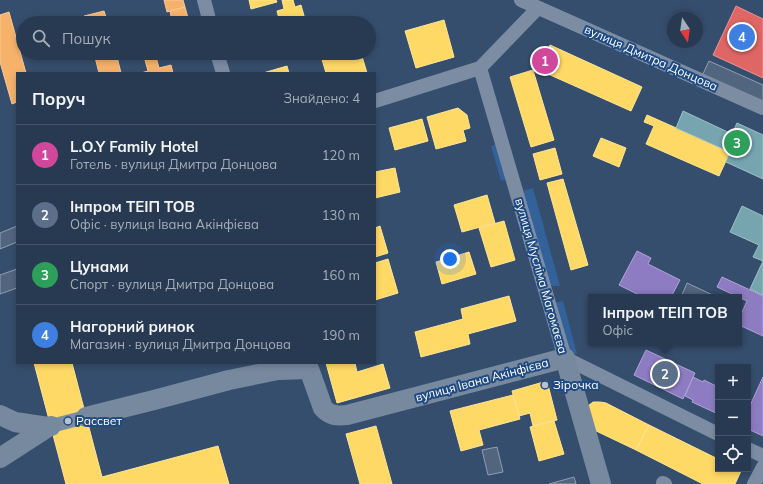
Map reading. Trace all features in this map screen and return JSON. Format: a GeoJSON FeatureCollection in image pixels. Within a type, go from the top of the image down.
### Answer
{"type":"FeatureCollection","features":[{"type":"Feature","properties":{"kind":"street"},"geometry":{"type":"LineString","coordinates":[[204,0],[208,16]]}},
{"type":"Feature","properties":{"kind":"street","name":"вулиця Дмитра Донцова"},"geometry":{"type":"LineString","coordinates":[[521,0],[763,108]]}},
{"type":"Feature","properties":{"kind":"street"},"geometry":{"type":"LineString","coordinates":[[376,101],[480,68],[538,8]]}},
{"type":"Feature","properties":{"kind":"street"},"geometry":{"type":"LineString","coordinates":[[219,60],[223,72]]}},
{"type":"Feature","properties":{"kind":"street","name":"вулиця Мусліма Магомаєва"},"geometry":{"type":"LineString","coordinates":[[480,68],[601,484]]}},
{"type":"Feature","properties":{"kind":"street","name":"вулиця Івана Акінфієва"},"geometry":{"type":"LineString","coordinates":[[309,366],[323,408],[326,412],[339,416],[564,358],[715,433]]}},
{"type":"Feature","properties":{"kind":"street"},"geometry":{"type":"LineString","coordinates":[[0,458],[49,427],[229,380],[278,370],[309,366]]}},
{"type":"Feature","properties":{"kind":"street"},"geometry":{"type":"LineString","coordinates":[[0,415],[15,422],[49,427]]}},
{"type":"Feature","properties":{"kind":"street"},"geometry":{"type":"LineString","coordinates":[[751,450],[763,456]]}},
{"type":"Feature","properties":{"kind":"street"},"geometry":{"type":"LineString","coordinates":[[754,484],[763,467]]}},
{"type":"Feature","properties":{"kind":"shaded area"},"geometry":{"type":"Polygon","coordinates":[[[499,144],[508,179],[501,181],[491,146],[499,144]]]}},
{"type":"Feature","properties":{"kind":"shaded area"},"geometry":{"type":"Polygon","coordinates":[[[533,188],[560,286],[549,286],[523,191],[533,188]]]}},
{"type":"Feature","properties":{"kind":"shaded area"},"geometry":{"type":"Polygon","coordinates":[[[563,301],[577,354],[566,353],[554,303],[563,301]]]}},
{"type":"Feature","properties":{"kind":"building: Житло"},"geometry":{"type":"Polygon","coordinates":[[[249,0],[276,0],[277,2],[251,9],[249,0]]]}},
{"type":"Feature","properties":{"kind":"building: Житло"},"geometry":{"type":"Polygon","coordinates":[[[282,0],[293,0],[295,7],[301,5],[304,16],[278,16],[277,11],[284,9],[282,0]]]}},
{"type":"Feature","properties":{"kind":"building: Житло"},"geometry":{"type":"Polygon","coordinates":[[[444,20],[454,57],[416,68],[405,31],[444,20]]]}},
{"type":"Feature","properties":{"kind":"building: Житло"},"geometry":{"type":"Polygon","coordinates":[[[550,45],[642,87],[631,111],[539,70],[550,45]]]}},
{"type":"Feature","properties":{"kind":"building: Житло"},"geometry":{"type":"Polygon","coordinates":[[[322,60],[363,60],[367,72],[326,72],[322,60]]]}},
{"type":"Feature","properties":{"kind":"building: Житло"},"geometry":{"type":"Polygon","coordinates":[[[287,66],[289,72],[266,72],[287,66]]]}},
{"type":"Feature","properties":{"kind":"building: Житло"},"geometry":{"type":"Polygon","coordinates":[[[533,70],[554,140],[531,147],[510,77],[533,70]]]}},
{"type":"Feature","properties":{"kind":"building: Житло"},"geometry":{"type":"Polygon","coordinates":[[[458,108],[467,115],[470,128],[463,130],[466,141],[436,149],[427,117],[458,108]]]}},
{"type":"Feature","properties":{"kind":"building: Житло"},"geometry":{"type":"Polygon","coordinates":[[[647,115],[730,152],[719,176],[646,144],[654,126],[644,122],[647,115]]]}},
{"type":"Feature","properties":{"kind":"building: Житло"},"geometry":{"type":"Polygon","coordinates":[[[422,119],[428,141],[395,150],[389,128],[422,119]]]}},
{"type":"Feature","properties":{"kind":"building: Житло"},"geometry":{"type":"Polygon","coordinates":[[[601,138],[626,148],[619,167],[593,156],[601,138]]]}},
{"type":"Feature","properties":{"kind":"building: Житло"},"geometry":{"type":"Polygon","coordinates":[[[555,148],[562,174],[540,180],[533,154],[555,148]]]}},
{"type":"Feature","properties":{"kind":"building: Житло"},"geometry":{"type":"Polygon","coordinates":[[[395,168],[400,192],[376,198],[376,172],[395,168]]]}},
{"type":"Feature","properties":{"kind":"building: Житло"},"geometry":{"type":"Polygon","coordinates":[[[563,179],[588,265],[571,270],[547,183],[563,179]]]}},
{"type":"Feature","properties":{"kind":"building: Житло"},"geometry":{"type":"Polygon","coordinates":[[[487,195],[495,223],[462,232],[454,205],[487,195]]]}},
{"type":"Feature","properties":{"kind":"building: Житло"},"geometry":{"type":"Polygon","coordinates":[[[504,221],[515,260],[491,267],[479,228],[504,221]]]}},
{"type":"Feature","properties":{"kind":"building: Житло"},"geometry":{"type":"Polygon","coordinates":[[[380,226],[388,253],[376,257],[376,228],[380,226]]]}},
{"type":"Feature","properties":{"kind":"building: Житло"},"geometry":{"type":"Polygon","coordinates":[[[469,252],[476,274],[442,284],[436,262],[469,252]]]}},
{"type":"Feature","properties":{"kind":"building: Житло"},"geometry":{"type":"Polygon","coordinates":[[[388,259],[398,293],[376,300],[376,263],[388,259]]]}},
{"type":"Feature","properties":{"kind":"building: Житло"},"geometry":{"type":"Polygon","coordinates":[[[509,296],[516,321],[468,334],[470,344],[421,357],[415,332],[463,319],[461,309],[509,296]]]}},
{"type":"Feature","properties":{"kind":"building: Житло","name":"Рассвет"},"geometry":{"type":"Polygon","coordinates":[[[34,364],[72,364],[102,477],[218,446],[229,484],[66,484],[34,364]]]}},
{"type":"Feature","properties":{"kind":"building: Житло"},"geometry":{"type":"Polygon","coordinates":[[[326,364],[355,364],[357,372],[383,364],[390,388],[337,403],[326,364]]]}},
{"type":"Feature","properties":{"kind":"building: Житло"},"geometry":{"type":"Polygon","coordinates":[[[547,381],[557,420],[533,426],[530,413],[519,416],[512,391],[547,381]]]}},
{"type":"Feature","properties":{"kind":"building: Житло"},"geometry":{"type":"Polygon","coordinates":[[[513,395],[520,419],[479,430],[483,445],[461,451],[450,411],[513,395]]]}},
{"type":"Feature","properties":{"kind":"building: Житло"},"geometry":{"type":"Polygon","coordinates":[[[593,402],[606,403],[649,425],[636,450],[592,429],[588,406],[593,402]]]}},
{"type":"Feature","properties":{"kind":"building: Житло"},"geometry":{"type":"Polygon","coordinates":[[[554,421],[564,454],[539,461],[530,427],[554,421]]]}},
{"type":"Feature","properties":{"kind":"building: Житло"},"geometry":{"type":"Polygon","coordinates":[[[649,425],[715,458],[715,472],[741,472],[735,484],[703,484],[636,450],[649,425]]]}},
{"type":"Feature","properties":{"kind":"building: Житло"},"geometry":{"type":"Polygon","coordinates":[[[376,426],[392,484],[360,484],[346,434],[376,426]]]}},
{"type":"Feature","properties":{"kind":"building: Торгівля"},"geometry":{"type":"Polygon","coordinates":[[[736,6],[763,19],[763,78],[713,55],[736,6]]]}},
{"type":"Feature","properties":{"kind":"building: Офіси"},"geometry":{"type":"Polygon","coordinates":[[[637,251],[651,258],[648,264],[680,280],[673,294],[637,294],[619,285],[637,251]]]}},
{"type":"Feature","properties":{"kind":"building: Офіси"},"geometry":{"type":"Polygon","coordinates":[[[722,277],[763,296],[763,336],[742,326],[742,312],[747,301],[742,299],[742,294],[732,294],[717,287],[722,277]]]}},
{"type":"Feature","properties":{"kind":"building: Офіси"},"geometry":{"type":"Polygon","coordinates":[[[646,350],[695,373],[683,399],[634,375],[646,350]]]}},
{"type":"Feature","properties":{"kind":"building: Офіси"},"geometry":{"type":"Polygon","coordinates":[[[693,377],[715,386],[715,413],[692,402],[693,400],[685,396],[693,377]]]}},
{"type":"Feature","properties":{"kind":"building: Офіси"},"geometry":{"type":"Polygon","coordinates":[[[763,377],[763,436],[751,430],[751,403],[763,377]]]}},
{"type":"Feature","properties":{"kind":"building: Медицина"},"geometry":{"type":"Polygon","coordinates":[[[164,0],[183,0],[185,7],[167,12],[164,0]]]}},
{"type":"Feature","properties":{"kind":"building: Медицина"},"geometry":{"type":"Polygon","coordinates":[[[185,7],[187,16],[171,16],[170,11],[185,7]]]}},
{"type":"Feature","properties":{"kind":"building: Медицина"},"geometry":{"type":"Polygon","coordinates":[[[104,11],[106,16],[84,16],[104,11]]]}},
{"type":"Feature","properties":{"kind":"building: Медицина"},"geometry":{"type":"Polygon","coordinates":[[[9,12],[16,37],[16,60],[22,60],[26,72],[16,72],[16,102],[12,104],[0,62],[0,15],[9,12]]]}},
{"type":"Feature","properties":{"kind":"building: Медицина"},"geometry":{"type":"Polygon","coordinates":[[[96,60],[118,60],[121,72],[99,72],[96,60]]]}},
{"type":"Feature","properties":{"kind":"building: Медицина"},"geometry":{"type":"Polygon","coordinates":[[[145,60],[157,60],[159,68],[171,65],[173,72],[144,72],[148,71],[145,60]]]}},
{"type":"Feature","properties":{"kind":"building: Установи"},"geometry":{"type":"Polygon","coordinates":[[[683,111],[732,134],[737,123],[763,135],[763,179],[726,162],[730,152],[676,128],[683,111]]]}},
{"type":"Feature","properties":{"kind":"building: Установи"},"geometry":{"type":"Polygon","coordinates":[[[742,206],[763,216],[763,261],[753,257],[759,245],[730,232],[742,206]]]}},
{"type":"Feature","properties":{"kind":"building: Установи"},"geometry":{"type":"Polygon","coordinates":[[[763,261],[763,295],[750,289],[763,261]]]}},
{"type":"Feature","properties":{"kind":"building: Інше"},"geometry":{"type":"Polygon","coordinates":[[[709,61],[763,85],[763,103],[702,76],[709,61]]]}},
{"type":"Feature","properties":{"kind":"building: Інше"},"geometry":{"type":"Polygon","coordinates":[[[16,226],[16,242],[0,249],[0,233],[16,226]]]}},
{"type":"Feature","properties":{"kind":"building: Інше"},"geometry":{"type":"Polygon","coordinates":[[[16,269],[16,288],[0,294],[0,275],[16,269]]]}},
{"type":"Feature","properties":{"kind":"building: Інше"},"geometry":{"type":"Polygon","coordinates":[[[687,283],[711,294],[682,294],[687,283]]]}},
{"type":"Feature","properties":{"kind":"building: Інше"},"geometry":{"type":"Polygon","coordinates":[[[497,447],[503,472],[488,475],[482,450],[497,447]]]}},
{"type":"Feature","properties":{"kind":"building: Інше"},"geometry":{"type":"Polygon","coordinates":[[[574,477],[576,484],[549,484],[574,477]]]}},
{"type":"Feature","properties":{"kind":"place","name":"Нагорний ринок"},"geometry":{"type":"Point","coordinates":[742,37]}},
{"type":"Feature","properties":{"kind":"place","name":"L.O.Y Family Hotel"},"geometry":{"type":"Point","coordinates":[545,61]}},
{"type":"Feature","properties":{"kind":"place","name":"Цунами"},"geometry":{"type":"Point","coordinates":[737,143]}},
{"type":"Feature","properties":{"kind":"place","name":"Інпром ТЕІП ТОВ"},"geometry":{"type":"Point","coordinates":[665,374]}},
{"type":"Feature","properties":{"kind":"place","name":"Зірочка"},"geometry":{"type":"Point","coordinates":[545,385]}},
{"type":"Feature","properties":{"kind":"place","name":"Рассвет"},"geometry":{"type":"Point","coordinates":[68,421]}}]}
